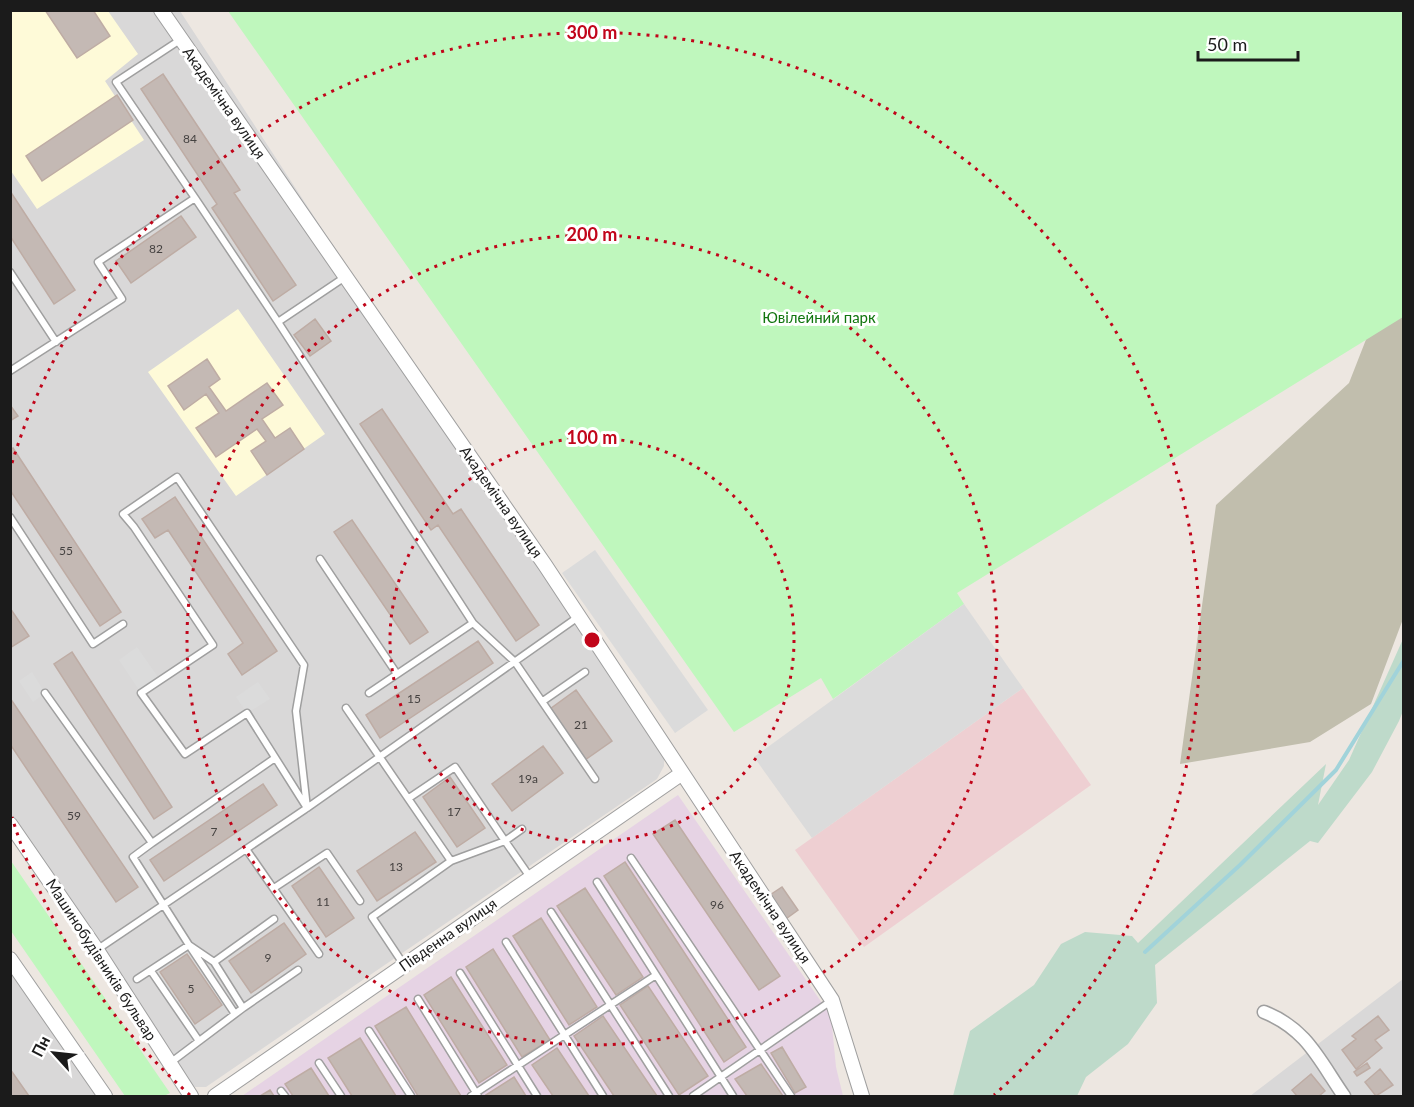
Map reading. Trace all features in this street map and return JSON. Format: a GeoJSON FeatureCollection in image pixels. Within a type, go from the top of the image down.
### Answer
{"type":"FeatureCollection","features":[{"type":"Feature","properties":{"kind":"street","name":"Академічна вулиця"},"geometry":{"type":"LineString","coordinates":[[161,10],[578,617],[832,1000],[862,1096]]}},
{"type":"Feature","properties":{"kind":"street","name":"Південна вулиця"},"geometry":{"type":"LineString","coordinates":[[215,1096],[232,1091],[404,966],[681,774]]}},
{"type":"Feature","properties":{"kind":"street","name":"Машинобудівників бульвар"},"geometry":{"type":"LineString","coordinates":[[10,824],[97,950],[191,1096]]}},
{"type":"Feature","properties":{"kind":"street"},"geometry":{"type":"LineString","coordinates":[[10,959],[105,1096]]}},
{"type":"Feature","properties":{"kind":"street"},"geometry":{"type":"LineString","coordinates":[[1264,1012],[1283,1020],[1303,1035],[1344,1096]]}},
{"type":"Feature","properties":{"kind":"lane"},"geometry":{"type":"LineString","coordinates":[[180,40],[116,82],[278,322],[474,623],[515,662],[595,779]]}},
{"type":"Feature","properties":{"kind":"lane"},"geometry":{"type":"LineString","coordinates":[[10,371],[122,299],[98,262],[195,198]]}},
{"type":"Feature","properties":{"kind":"lane"},"geometry":{"type":"LineString","coordinates":[[10,272],[56,342]]}},
{"type":"Feature","properties":{"kind":"lane"},"geometry":{"type":"LineString","coordinates":[[278,322],[345,277]]}},
{"type":"Feature","properties":{"kind":"lane"},"geometry":{"type":"LineString","coordinates":[[177,477],[304,665],[296,711],[307,808],[247,713],[185,754],[141,693],[213,645],[123,514],[177,477]]}},
{"type":"Feature","properties":{"kind":"lane"},"geometry":{"type":"LineString","coordinates":[[10,517],[93,644],[123,624]]}},
{"type":"Feature","properties":{"kind":"lane"},"geometry":{"type":"LineString","coordinates":[[321,559],[397,674]]}},
{"type":"Feature","properties":{"kind":"lane"},"geometry":{"type":"LineString","coordinates":[[97,950],[307,808],[578,617]]}},
{"type":"Feature","properties":{"kind":"lane"},"geometry":{"type":"LineString","coordinates":[[369,693],[474,623]]}},
{"type":"Feature","properties":{"kind":"lane"},"geometry":{"type":"LineString","coordinates":[[543,701],[585,672]]}},
{"type":"Feature","properties":{"kind":"lane"},"geometry":{"type":"LineString","coordinates":[[45,693],[152,843]]}},
{"type":"Feature","properties":{"kind":"lane"},"geometry":{"type":"LineString","coordinates":[[346,708],[451,861]]}},
{"type":"Feature","properties":{"kind":"lane"},"geometry":{"type":"LineString","coordinates":[[235,1014],[133,857],[275,758]]}},
{"type":"Feature","properties":{"kind":"lane"},"geometry":{"type":"LineString","coordinates":[[409,798],[455,767],[531,878]]}},
{"type":"Feature","properties":{"kind":"lane"},"geometry":{"type":"LineString","coordinates":[[404,966],[372,917],[451,861],[505,841],[522,829]]}},
{"type":"Feature","properties":{"kind":"lane"},"geometry":{"type":"LineString","coordinates":[[246,849],[319,954]]}},
{"type":"Feature","properties":{"kind":"lane"},"geometry":{"type":"LineString","coordinates":[[274,888],[327,853],[360,901]]}},
{"type":"Feature","properties":{"kind":"lane"},"geometry":{"type":"LineString","coordinates":[[632,858],[791,1096]]}},
{"type":"Feature","properties":{"kind":"lane"},"geometry":{"type":"LineString","coordinates":[[597,882],[733,1096]]}},
{"type":"Feature","properties":{"kind":"lane"},"geometry":{"type":"LineString","coordinates":[[551,912],[669,1096]]}},
{"type":"Feature","properties":{"kind":"lane"},"geometry":{"type":"LineString","coordinates":[[214,962],[273,919]]}},
{"type":"Feature","properties":{"kind":"lane"},"geometry":{"type":"LineString","coordinates":[[506,942],[603,1096]]}},
{"type":"Feature","properties":{"kind":"lane"},"geometry":{"type":"LineString","coordinates":[[189,945],[214,962],[243,1008]]}},
{"type":"Feature","properties":{"kind":"lane"},"geometry":{"type":"LineString","coordinates":[[137,979],[189,945]]}},
{"type":"Feature","properties":{"kind":"lane"},"geometry":{"type":"LineString","coordinates":[[170,1063],[298,970]]}},
{"type":"Feature","properties":{"kind":"lane"},"geometry":{"type":"LineString","coordinates":[[151,971],[199,1041]]}},
{"type":"Feature","properties":{"kind":"lane"},"geometry":{"type":"LineString","coordinates":[[460,973],[537,1096]]}},
{"type":"Feature","properties":{"kind":"lane"},"geometry":{"type":"LineString","coordinates":[[418,999],[475,1095],[656,975]]}},
{"type":"Feature","properties":{"kind":"lane"},"geometry":{"type":"LineString","coordinates":[[693,1096],[832,1000]]}},
{"type":"Feature","properties":{"kind":"lane"},"geometry":{"type":"LineString","coordinates":[[369,1031],[411,1096]]}},
{"type":"Feature","properties":{"kind":"lane"},"geometry":{"type":"LineString","coordinates":[[320,1064],[341,1096]]}},
{"type":"Feature","properties":{"kind":"shaded area"},"geometry":{"type":"Polygon","coordinates":[[[10,11],[180,11],[664,753],[664,766],[657,779],[206,1087],[195,1087],[187,1079],[11,823],[10,11]]]}},
{"type":"Feature","properties":{"kind":"shaded area"},"geometry":{"type":"Polygon","coordinates":[[[10,11],[108,11],[138,54],[105,81],[144,140],[37,209],[11,171],[10,11]]]}},
{"type":"Feature","properties":{"kind":"shaded area"},"geometry":{"type":"Polygon","coordinates":[[[1403,245],[1403,619],[1371,704],[1310,742],[1180,764],[1216,505],[1349,383],[1403,245]]]}},
{"type":"Feature","properties":{"kind":"shaded area"},"geometry":{"type":"Polygon","coordinates":[[[238,309],[325,434],[236,496],[148,372],[238,309]]]}},
{"type":"Feature","properties":{"kind":"shaded area"},"geometry":{"type":"Polygon","coordinates":[[[595,550],[708,710],[675,733],[562,573],[595,550]]]}},
{"type":"Feature","properties":{"kind":"shaded area"},"geometry":{"type":"Polygon","coordinates":[[[964,604],[1023,688],[812,838],[754,757],[964,604]]]}},
{"type":"Feature","properties":{"kind":"shaded area"},"geometry":{"type":"Polygon","coordinates":[[[137,647],[160,680],[141,693],[119,660],[137,647]]]}},
{"type":"Feature","properties":{"kind":"shaded area"},"geometry":{"type":"Polygon","coordinates":[[[32,672],[45,693],[33,702],[19,681],[32,672]]]}},
{"type":"Feature","properties":{"kind":"shaded area"},"geometry":{"type":"Polygon","coordinates":[[[258,682],[270,699],[247,713],[236,697],[258,682]]]}},
{"type":"Feature","properties":{"kind":"shaded area"},"geometry":{"type":"Polygon","coordinates":[[[1023,688],[1091,785],[864,947],[795,850],[1023,688]]]}},
{"type":"Feature","properties":{"kind":"shaded area"},"geometry":{"type":"Polygon","coordinates":[[[678,795],[831,1016],[836,1067],[843,1096],[242,1096],[678,795]]]}},
{"type":"Feature","properties":{"kind":"shaded area"},"geometry":{"type":"Polygon","coordinates":[[[11,966],[103,1096],[11,1096],[11,966]]]}},
{"type":"Feature","properties":{"kind":"shaded area"},"geometry":{"type":"Polygon","coordinates":[[[1403,979],[1403,1096],[1250,1096],[1403,979]]]}},
{"type":"Feature","properties":{"kind":"green space","name":"Ювілейний парк"},"geometry":{"type":"Polygon","coordinates":[[[228,11],[1403,11],[1403,317],[957,593],[964,604],[833,699],[821,678],[734,732],[228,11]]]}},
{"type":"Feature","properties":{"kind":"green space"},"geometry":{"type":"Polygon","coordinates":[[[1403,639],[1403,711],[1372,772],[1318,843],[1310,841],[1155,965],[1157,1003],[1128,1044],[1086,1077],[1077,1096],[953,1096],[970,1031],[1034,985],[1061,944],[1085,932],[1132,936],[1138,943],[1326,764],[1318,805],[1349,760],[1403,639]]]}},
{"type":"Feature","properties":{"kind":"green space"},"geometry":{"type":"Polygon","coordinates":[[[11,861],[170,1093],[164,1096],[125,1096],[11,931],[11,861]]]}},
{"type":"Feature","properties":{"kind":"building"},"geometry":{"type":"Polygon","coordinates":[[[45,10],[93,10],[110,36],[77,58],[45,10]]]}},
{"type":"Feature","properties":{"kind":"building"},"geometry":{"type":"Polygon","coordinates":[[[163,74],[240,190],[234,193],[296,285],[273,301],[212,208],[217,204],[141,89],[163,74]]]}},
{"type":"Feature","properties":{"kind":"building"},"geometry":{"type":"Polygon","coordinates":[[[117,95],[133,120],[42,181],[26,156],[117,95]]]}},
{"type":"Feature","properties":{"kind":"building"},"geometry":{"type":"Polygon","coordinates":[[[10,191],[75,290],[54,304],[10,236],[10,191]]]}},
{"type":"Feature","properties":{"kind":"building"},"geometry":{"type":"Polygon","coordinates":[[[181,216],[196,237],[131,283],[116,261],[181,216]]]}},
{"type":"Feature","properties":{"kind":"building"},"geometry":{"type":"Polygon","coordinates":[[[315,319],[331,341],[310,356],[294,335],[315,319]]]}},
{"type":"Feature","properties":{"kind":"building"},"geometry":{"type":"Polygon","coordinates":[[[207,359],[220,379],[209,387],[226,411],[267,383],[283,405],[262,419],[275,438],[290,428],[304,449],[267,475],[251,451],[266,441],[257,429],[216,457],[196,428],[219,413],[206,394],[184,410],[168,386],[207,359]]]}},
{"type":"Feature","properties":{"kind":"building"},"geometry":{"type":"Polygon","coordinates":[[[10,405],[18,416],[10,421],[10,405]]]}},
{"type":"Feature","properties":{"kind":"building"},"geometry":{"type":"Polygon","coordinates":[[[382,409],[453,514],[461,509],[539,625],[516,641],[438,525],[431,530],[360,424],[382,409]]]}},
{"type":"Feature","properties":{"kind":"building"},"geometry":{"type":"Polygon","coordinates":[[[13,448],[121,612],[100,626],[10,490],[10,450],[13,448]]]}},
{"type":"Feature","properties":{"kind":"building"},"geometry":{"type":"Polygon","coordinates":[[[175,497],[277,651],[242,675],[228,654],[243,643],[168,530],[155,538],[142,519],[175,497]]]}},
{"type":"Feature","properties":{"kind":"building"},"geometry":{"type":"Polygon","coordinates":[[[352,520],[428,632],[410,644],[334,532],[352,520]]]}},
{"type":"Feature","properties":{"kind":"building"},"geometry":{"type":"Polygon","coordinates":[[[10,608],[29,636],[10,648],[10,608]]]}},
{"type":"Feature","properties":{"kind":"building"},"geometry":{"type":"Polygon","coordinates":[[[478,641],[493,663],[380,738],[366,715],[478,641]]]}},
{"type":"Feature","properties":{"kind":"building"},"geometry":{"type":"Polygon","coordinates":[[[72,652],[172,807],[154,819],[54,664],[72,652]]]}},
{"type":"Feature","properties":{"kind":"building"},"geometry":{"type":"Polygon","coordinates":[[[576,690],[612,741],[585,760],[550,709],[576,690]]]}},
{"type":"Feature","properties":{"kind":"building"},"geometry":{"type":"Polygon","coordinates":[[[10,698],[138,887],[116,902],[10,744],[10,698]]]}},
{"type":"Feature","properties":{"kind":"building"},"geometry":{"type":"Polygon","coordinates":[[[543,746],[563,773],[512,811],[492,784],[543,746]]]}},
{"type":"Feature","properties":{"kind":"building"},"geometry":{"type":"Polygon","coordinates":[[[450,777],[485,828],[457,847],[423,797],[450,777]]]}},
{"type":"Feature","properties":{"kind":"building"},"geometry":{"type":"Polygon","coordinates":[[[263,784],[277,805],[164,881],[150,860],[263,784]]]}},
{"type":"Feature","properties":{"kind":"building"},"geometry":{"type":"Polygon","coordinates":[[[675,820],[780,976],[759,990],[653,834],[675,820]]]}},
{"type":"Feature","properties":{"kind":"building"},"geometry":{"type":"Polygon","coordinates":[[[415,832],[436,862],[377,901],[357,871],[415,832]]]}},
{"type":"Feature","properties":{"kind":"building"},"geometry":{"type":"Polygon","coordinates":[[[625,862],[746,1047],[724,1062],[604,876],[625,862]]]}},
{"type":"Feature","properties":{"kind":"building"},"geometry":{"type":"Polygon","coordinates":[[[319,867],[354,918],[326,937],[292,886],[319,867]]]}},
{"type":"Feature","properties":{"kind":"building"},"geometry":{"type":"Polygon","coordinates":[[[782,887],[798,910],[783,921],[767,897],[782,887]]]}},
{"type":"Feature","properties":{"kind":"building"},"geometry":{"type":"Polygon","coordinates":[[[585,888],[643,977],[616,995],[557,906],[585,888]]]}},
{"type":"Feature","properties":{"kind":"building"},"geometry":{"type":"Polygon","coordinates":[[[541,918],[597,1007],[569,1025],[513,936],[541,918]]]}},
{"type":"Feature","properties":{"kind":"building"},"geometry":{"type":"Polygon","coordinates":[[[284,923],[306,954],[251,993],[229,961],[284,923]]]}},
{"type":"Feature","properties":{"kind":"building"},"geometry":{"type":"Polygon","coordinates":[[[493,949],[550,1040],[522,1057],[466,967],[493,949]]]}},
{"type":"Feature","properties":{"kind":"building"},"geometry":{"type":"Polygon","coordinates":[[[187,954],[222,1005],[195,1024],[160,972],[187,954]]]}},
{"type":"Feature","properties":{"kind":"building"},"geometry":{"type":"Polygon","coordinates":[[[451,977],[507,1065],[479,1083],[424,995],[451,977]]]}},
{"type":"Feature","properties":{"kind":"building"},"geometry":{"type":"Polygon","coordinates":[[[648,986],[708,1076],[679,1095],[620,1005],[648,986]]]}},
{"type":"Feature","properties":{"kind":"building"},"geometry":{"type":"Polygon","coordinates":[[[406,1007],[461,1096],[418,1096],[375,1026],[406,1007]]]}},
{"type":"Feature","properties":{"kind":"building"},"geometry":{"type":"Polygon","coordinates":[[[603,1016],[657,1096],[614,1096],[574,1036],[603,1016]]]}},
{"type":"Feature","properties":{"kind":"building"},"geometry":{"type":"Polygon","coordinates":[[[1378,1016],[1389,1030],[1375,1040],[1382,1048],[1356,1069],[1342,1050],[1356,1039],[1352,1036],[1378,1016]]]}},
{"type":"Feature","properties":{"kind":"building"},"geometry":{"type":"Polygon","coordinates":[[[360,1038],[396,1096],[352,1096],[328,1058],[360,1038]]]}},
{"type":"Feature","properties":{"kind":"building"},"geometry":{"type":"Polygon","coordinates":[[[782,1047],[806,1087],[795,1093],[771,1053],[782,1047]]]}},
{"type":"Feature","properties":{"kind":"building"},"geometry":{"type":"Polygon","coordinates":[[[557,1048],[589,1096],[553,1096],[532,1065],[557,1048]]]}},
{"type":"Feature","properties":{"kind":"building"},"geometry":{"type":"Polygon","coordinates":[[[1367,1063],[1370,1068],[1357,1076],[1354,1072],[1367,1063]]]}},
{"type":"Feature","properties":{"kind":"building"},"geometry":{"type":"Polygon","coordinates":[[[761,1064],[783,1096],[747,1096],[735,1079],[761,1064]]]}},
{"type":"Feature","properties":{"kind":"building"},"geometry":{"type":"Polygon","coordinates":[[[311,1068],[329,1096],[293,1096],[285,1084],[311,1068]]]}},
{"type":"Feature","properties":{"kind":"building"},"geometry":{"type":"Polygon","coordinates":[[[10,1069],[29,1096],[10,1096],[10,1069]]]}},
{"type":"Feature","properties":{"kind":"building"},"geometry":{"type":"Polygon","coordinates":[[[1380,1069],[1393,1085],[1376,1096],[1365,1082],[1380,1069]]]}},
{"type":"Feature","properties":{"kind":"building"},"geometry":{"type":"Polygon","coordinates":[[[1311,1074],[1325,1091],[1319,1096],[1297,1096],[1292,1090],[1311,1074]]]}},
{"type":"Feature","properties":{"kind":"building"},"geometry":{"type":"Polygon","coordinates":[[[514,1077],[526,1096],[486,1095],[514,1077]]]}},
{"type":"Feature","properties":{"kind":"building"},"geometry":{"type":"Polygon","coordinates":[[[270,1090],[274,1096],[260,1096],[270,1090]]]}},
{"type":"Feature","properties":{"kind":"waterway"},"geometry":{"type":"LineString","coordinates":[[1145,952],[1240,865],[1336,770],[1404,660]]}}]}
